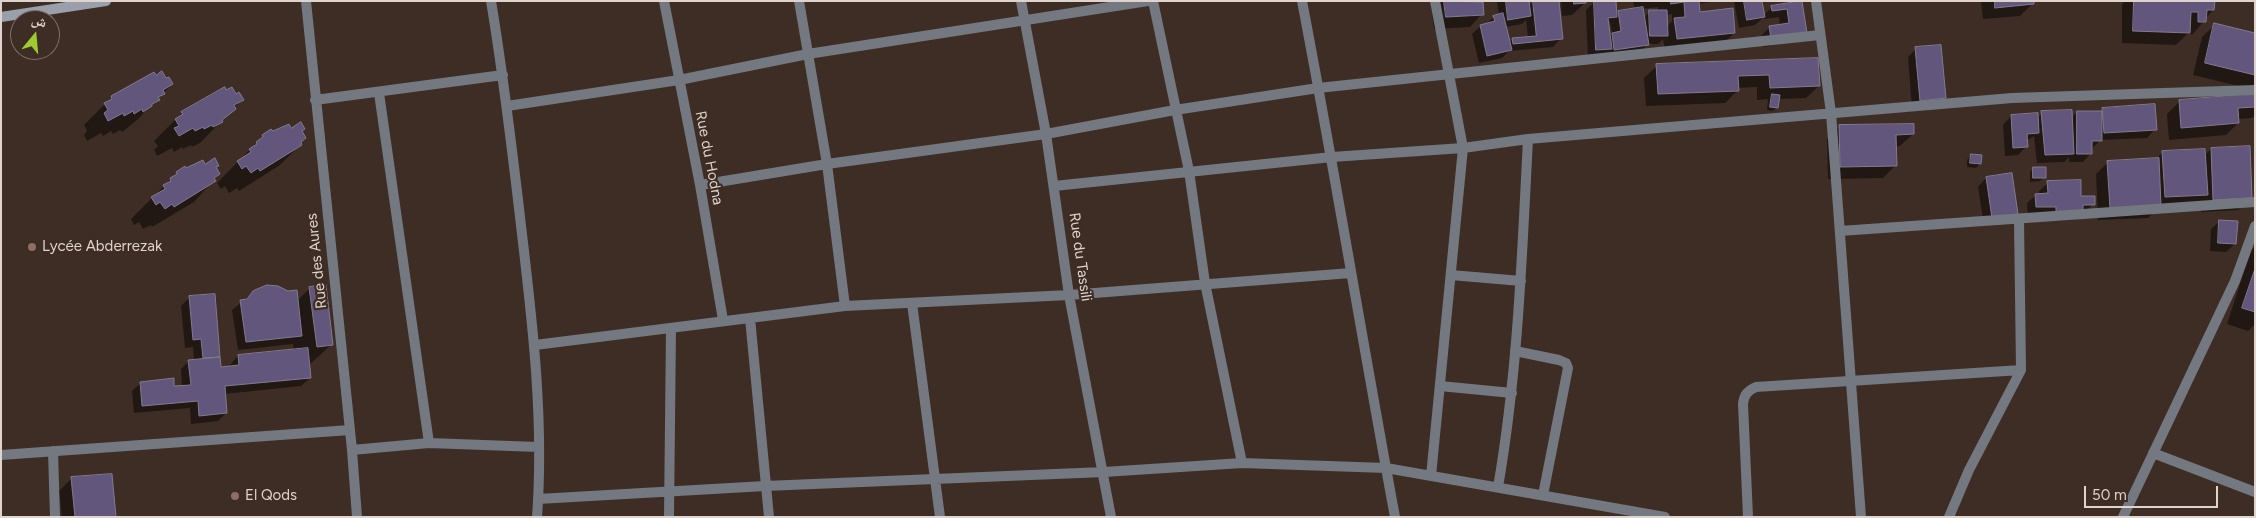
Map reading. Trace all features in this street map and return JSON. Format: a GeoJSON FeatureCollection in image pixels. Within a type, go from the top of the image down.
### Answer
{"type":"FeatureCollection","features":[{"type":"Feature","properties":{"kind":"main road"},"geometry":{"type":"LineString","coordinates":[[1,17],[106,1]]}},
{"type":"Feature","properties":{"kind":"street","name":"Rue des Aures"},"geometry":{"type":"LineString","coordinates":[[306,1],[352,450],[357,517]]}},
{"type":"Feature","properties":{"kind":"street"},"geometry":{"type":"LineString","coordinates":[[491,1],[507,106],[535,345],[538,447],[537,517]]}},
{"type":"Feature","properties":{"kind":"street","name":"Rue du Hodna"},"geometry":{"type":"LineString","coordinates":[[664,1],[700,185],[723,320]]}},
{"type":"Feature","properties":{"kind":"street"},"geometry":{"type":"LineString","coordinates":[[799,1],[827,164],[845,306]]}},
{"type":"Feature","properties":{"kind":"street","name":"Rue du Tassili"},"geometry":{"type":"LineString","coordinates":[[1021,1],[1046,134],[1069,295],[1111,517]]}},
{"type":"Feature","properties":{"kind":"street"},"geometry":{"type":"LineString","coordinates":[[507,106],[679,80],[808,54],[1025,22],[1148,1]]}},
{"type":"Feature","properties":{"kind":"street"},"geometry":{"type":"LineString","coordinates":[[1153,1],[1189,171],[1206,283],[1242,463]]}},
{"type":"Feature","properties":{"kind":"street"},"geometry":{"type":"LineString","coordinates":[[1302,1],[1332,157],[1395,517]]}},
{"type":"Feature","properties":{"kind":"street"},"geometry":{"type":"LineString","coordinates":[[1432,476],[1463,148],[1435,1]]}},
{"type":"Feature","properties":{"kind":"street"},"geometry":{"type":"LineString","coordinates":[[1816,1],[1831,113],[1861,517]]}},
{"type":"Feature","properties":{"kind":"street"},"geometry":{"type":"LineString","coordinates":[[700,185],[827,164],[1046,134],[1175,110],[1318,88],[1820,35]]}},
{"type":"Feature","properties":{"kind":"street"},"geometry":{"type":"LineString","coordinates":[[315,100],[503,75]]}},
{"type":"Feature","properties":{"kind":"street"},"geometry":{"type":"LineString","coordinates":[[1054,186],[1332,157],[1463,148],[1528,139],[2012,98],[2255,90]]}},
{"type":"Feature","properties":{"kind":"street"},"geometry":{"type":"LineString","coordinates":[[379,93],[429,443]]}},
{"type":"Feature","properties":{"kind":"street"},"geometry":{"type":"LineString","coordinates":[[1498,487],[1512,393],[1521,281],[1528,139]]}},
{"type":"Feature","properties":{"kind":"street"},"geometry":{"type":"LineString","coordinates":[[1840,231],[2255,202]]}},
{"type":"Feature","properties":{"kind":"street"},"geometry":{"type":"LineString","coordinates":[[1949,517],[1985,437],[2021,370],[2018,220]]}},
{"type":"Feature","properties":{"kind":"street"},"geometry":{"type":"LineString","coordinates":[[2123,517],[2231,290],[2255,226]]}},
{"type":"Feature","properties":{"kind":"street"},"geometry":{"type":"LineString","coordinates":[[535,345],[845,306],[1069,295],[1351,272]]}},
{"type":"Feature","properties":{"kind":"street"},"geometry":{"type":"LineString","coordinates":[[1451,275],[1521,281]]}},
{"type":"Feature","properties":{"kind":"street"},"geometry":{"type":"LineString","coordinates":[[912,303],[940,517]]}},
{"type":"Feature","properties":{"kind":"street"},"geometry":{"type":"LineString","coordinates":[[750,318],[768,517]]}},
{"type":"Feature","properties":{"kind":"street"},"geometry":{"type":"LineString","coordinates":[[669,517],[671,328]]}},
{"type":"Feature","properties":{"kind":"street"},"geometry":{"type":"LineString","coordinates":[[1515,350],[1559,360],[1566,363],[1568,368],[1543,495]]}},
{"type":"Feature","properties":{"kind":"street"},"geometry":{"type":"LineString","coordinates":[[1748,517],[1744,396],[1756,387],[1852,379],[2021,370]]}},
{"type":"Feature","properties":{"kind":"street"},"geometry":{"type":"LineString","coordinates":[[1440,386],[1512,393]]}},
{"type":"Feature","properties":{"kind":"street"},"geometry":{"type":"LineString","coordinates":[[1,454],[350,430]]}},
{"type":"Feature","properties":{"kind":"street"},"geometry":{"type":"LineString","coordinates":[[352,450],[429,443],[538,447]]}},
{"type":"Feature","properties":{"kind":"street"},"geometry":{"type":"LineString","coordinates":[[54,451],[55,517]]}},
{"type":"Feature","properties":{"kind":"street"},"geometry":{"type":"LineString","coordinates":[[2153,453],[2255,492]]}},
{"type":"Feature","properties":{"kind":"street"},"geometry":{"type":"LineString","coordinates":[[538,500],[765,486],[1104,472],[1242,463],[1386,468],[1664,517]]}},
{"type":"Feature","properties":{"kind":"building"},"geometry":{"type":"Polygon","coordinates":[[[1444,1],[1483,2],[1484,15],[1446,17],[1444,1]]]}},
{"type":"Feature","properties":{"kind":"building"},"geometry":{"type":"Polygon","coordinates":[[[1506,1],[1529,1],[1531,16],[1508,20],[1506,1]]]}},
{"type":"Feature","properties":{"kind":"building"},"geometry":{"type":"Polygon","coordinates":[[[1533,1],[1559,1],[1563,39],[1513,44],[1512,38],[1536,36],[1533,1]]]}},
{"type":"Feature","properties":{"kind":"building"},"geometry":{"type":"Polygon","coordinates":[[[1574,1],[1586,1],[1586,3],[1574,4],[1574,1]]]}},
{"type":"Feature","properties":{"kind":"building"},"geometry":{"type":"Polygon","coordinates":[[[1594,1],[1616,1],[1617,17],[1608,18],[1612,49],[1596,50],[1594,1]]]}},
{"type":"Feature","properties":{"kind":"building"},"geometry":{"type":"Polygon","coordinates":[[[1671,1],[1699,1],[1700,12],[1733,8],[1735,33],[1677,39],[1674,18],[1685,17],[1684,2],[1671,4],[1671,1]]]}},
{"type":"Feature","properties":{"kind":"building"},"geometry":{"type":"Polygon","coordinates":[[[1744,1],[1762,1],[1765,17],[1747,20],[1744,1]]]}},
{"type":"Feature","properties":{"kind":"building"},"geometry":{"type":"Polygon","coordinates":[[[1802,1],[1807,33],[1771,39],[1769,26],[1789,23],[1787,9],[1772,11],[1771,6],[1802,1]]]}},
{"type":"Feature","properties":{"kind":"building"},"geometry":{"type":"Polygon","coordinates":[[[1995,1],[2034,1],[2034,4],[1995,8],[1995,1]]]}},
{"type":"Feature","properties":{"kind":"building"},"geometry":{"type":"Polygon","coordinates":[[[2134,1],[2215,1],[2214,10],[2207,10],[2206,22],[2198,22],[2198,12],[2191,12],[2190,33],[2133,31],[2134,1]]]}},
{"type":"Feature","properties":{"kind":"building"},"geometry":{"type":"Polygon","coordinates":[[[1643,7],[1649,45],[1614,50],[1612,33],[1621,31],[1618,11],[1643,7]]]}},
{"type":"Feature","properties":{"kind":"building"},"geometry":{"type":"Polygon","coordinates":[[[1649,10],[1667,10],[1668,36],[1650,36],[1649,10]]]}},
{"type":"Feature","properties":{"kind":"building"},"geometry":{"type":"Polygon","coordinates":[[[1503,13],[1512,50],[1487,56],[1480,25],[1495,21],[1493,16],[1503,13]]]}},
{"type":"Feature","properties":{"kind":"building"},"geometry":{"type":"Polygon","coordinates":[[[2214,23],[2255,33],[2255,75],[2205,63],[2214,23]]]}},
{"type":"Feature","properties":{"kind":"building"},"geometry":{"type":"Polygon","coordinates":[[[1941,45],[1946,98],[1920,101],[1915,47],[1941,45]]]}},
{"type":"Feature","properties":{"kind":"building"},"geometry":{"type":"Polygon","coordinates":[[[1818,58],[1820,86],[1770,88],[1769,75],[1738,76],[1739,91],[1658,94],[1656,64],[1818,58]]]}},
{"type":"Feature","properties":{"kind":"building"},"geometry":{"type":"Polygon","coordinates":[[[162,71],[173,84],[163,90],[165,94],[158,97],[160,100],[143,112],[142,109],[134,114],[133,111],[124,116],[123,113],[108,121],[104,113],[108,110],[104,103],[112,99],[111,96],[154,72],[156,75],[162,71]]]}},
{"type":"Feature","properties":{"kind":"building"},"geometry":{"type":"Polygon","coordinates":[[[225,87],[226,90],[232,87],[236,94],[239,92],[244,100],[234,105],[236,109],[222,120],[223,122],[213,127],[212,125],[204,129],[203,127],[195,131],[193,128],[179,136],[174,128],[179,126],[175,119],[183,114],[181,112],[225,87]]]}},
{"type":"Feature","properties":{"kind":"building"},"geometry":{"type":"Polygon","coordinates":[[[1772,94],[1780,95],[1778,108],[1770,107],[1772,94]]]}},
{"type":"Feature","properties":{"kind":"building"},"geometry":{"type":"Polygon","coordinates":[[[2255,94],[2255,107],[2238,108],[2239,123],[2181,128],[2179,100],[2255,94]]]}},
{"type":"Feature","properties":{"kind":"building"},"geometry":{"type":"Polygon","coordinates":[[[2155,104],[2157,130],[2104,133],[2102,108],[2155,104]]]}},
{"type":"Feature","properties":{"kind":"building"},"geometry":{"type":"Polygon","coordinates":[[[2072,110],[2074,154],[2045,155],[2041,111],[2072,110]]]}},
{"type":"Feature","properties":{"kind":"building"},"geometry":{"type":"Polygon","coordinates":[[[2077,111],[2102,111],[2102,141],[2092,141],[2092,154],[2077,154],[2077,111]]]}},
{"type":"Feature","properties":{"kind":"building"},"geometry":{"type":"Polygon","coordinates":[[[2038,113],[2039,133],[2027,134],[2028,147],[2013,148],[2011,115],[2038,113]]]}},
{"type":"Feature","properties":{"kind":"building"},"geometry":{"type":"Polygon","coordinates":[[[301,122],[305,129],[302,131],[306,138],[301,142],[302,145],[260,171],[258,168],[251,173],[246,166],[242,169],[237,161],[251,152],[249,149],[257,144],[256,142],[263,137],[262,135],[271,129],[273,131],[289,124],[291,128],[301,122]]]}},
{"type":"Feature","properties":{"kind":"building"},"geometry":{"type":"Polygon","coordinates":[[[1914,124],[1914,134],[1896,135],[1897,166],[1840,167],[1839,125],[1914,124]]]}},
{"type":"Feature","properties":{"kind":"building"},"geometry":{"type":"Polygon","coordinates":[[[2250,146],[2252,198],[2213,200],[2211,148],[2250,146]]]}},
{"type":"Feature","properties":{"kind":"building"},"geometry":{"type":"Polygon","coordinates":[[[2205,149],[2208,195],[2165,197],[2162,151],[2205,149]]]}},
{"type":"Feature","properties":{"kind":"building"},"geometry":{"type":"Polygon","coordinates":[[[1971,154],[1982,155],[1981,164],[1970,163],[1971,154]]]}},
{"type":"Feature","properties":{"kind":"building"},"geometry":{"type":"Polygon","coordinates":[[[215,158],[219,166],[216,167],[220,174],[214,178],[216,181],[174,207],[172,204],[165,209],[160,202],[156,205],[151,197],[165,189],[163,185],[171,181],[170,178],[177,174],[176,172],[185,166],[186,168],[203,160],[205,164],[215,158]]]}},
{"type":"Feature","properties":{"kind":"building"},"geometry":{"type":"Polygon","coordinates":[[[2159,158],[2161,206],[2110,208],[2107,161],[2159,158]]]}},
{"type":"Feature","properties":{"kind":"building"},"geometry":{"type":"Polygon","coordinates":[[[2033,167],[2046,167],[2046,178],[2033,178],[2033,167]]]}},
{"type":"Feature","properties":{"kind":"building"},"geometry":{"type":"Polygon","coordinates":[[[2012,173],[2018,214],[1992,218],[1986,177],[2012,173]]]}},
{"type":"Feature","properties":{"kind":"building"},"geometry":{"type":"Polygon","coordinates":[[[2081,180],[2081,196],[2095,196],[2095,205],[2083,205],[2083,212],[2056,213],[2056,207],[2036,207],[2035,194],[2048,193],[2047,181],[2081,180]]]}},
{"type":"Feature","properties":{"kind":"building"},"geometry":{"type":"Polygon","coordinates":[[[2219,220],[2238,221],[2236,244],[2218,243],[2219,220]]]}},
{"type":"Feature","properties":{"kind":"building"},"geometry":{"type":"Polygon","coordinates":[[[2255,269],[2255,312],[2242,308],[2255,269]]]}},
{"type":"Feature","properties":{"kind":"building"},"geometry":{"type":"Polygon","coordinates":[[[267,285],[278,286],[288,291],[297,290],[302,336],[246,342],[240,300],[247,299],[253,291],[267,285]]]}},
{"type":"Feature","properties":{"kind":"building"},"geometry":{"type":"Polygon","coordinates":[[[326,285],[333,345],[317,347],[309,287],[326,285]]]}},
{"type":"Feature","properties":{"kind":"building"},"geometry":{"type":"Polygon","coordinates":[[[215,294],[220,357],[203,358],[201,339],[193,340],[189,296],[215,294]]]}},
{"type":"Feature","properties":{"kind":"building"},"geometry":{"type":"Polygon","coordinates":[[[308,348],[311,378],[225,386],[227,413],[199,416],[198,401],[142,406],[140,382],[174,378],[174,386],[191,385],[188,360],[220,357],[221,367],[239,365],[238,355],[308,348]]]}},
{"type":"Feature","properties":{"kind":"building"},"geometry":{"type":"Polygon","coordinates":[[[112,474],[116,517],[75,517],[71,477],[112,474]]]}},
{"type":"Feature","properties":{"kind":"place","name":"Lycée Abderrezak"},"geometry":{"type":"Point","coordinates":[32,247]}},
{"type":"Feature","properties":{"kind":"place","name":"El Qods"},"geometry":{"type":"Point","coordinates":[235,496]}}]}
